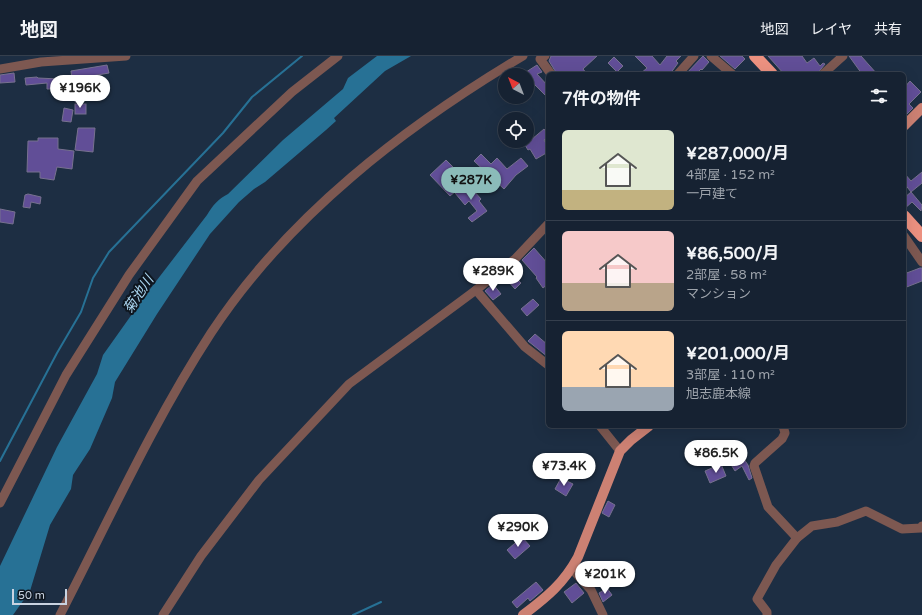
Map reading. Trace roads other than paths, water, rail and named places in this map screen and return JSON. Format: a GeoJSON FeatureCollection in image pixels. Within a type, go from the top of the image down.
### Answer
{"type":"FeatureCollection","features":[{"type":"Feature","properties":{"kind":"highway"},"geometry":{"type":"LineString","coordinates":[[755,56],[770,72]]}},
{"type":"Feature","properties":{"kind":"highway"},"geometry":{"type":"LineString","coordinates":[[906,218],[922,236]]}},
{"type":"Feature","properties":{"kind":"main road"},"geometry":{"type":"LineString","coordinates":[[906,124],[922,108]]}},
{"type":"Feature","properties":{"kind":"main road"},"geometry":{"type":"LineString","coordinates":[[524,615],[557,587],[572,569],[620,450],[646,428]]}},
{"type":"Feature","properties":{"kind":"street"},"geometry":{"type":"LineString","coordinates":[[0,69],[40,59],[120,56]]}},
{"type":"Feature","properties":{"kind":"street"},"geometry":{"type":"LineString","coordinates":[[0,503],[66,375],[128,275],[197,181],[292,92],[338,56]]}},
{"type":"Feature","properties":{"kind":"street"},"geometry":{"type":"LineString","coordinates":[[60,615],[119,497],[179,386],[211,333],[258,272],[316,208],[378,156],[446,104],[523,56]]}},
{"type":"Feature","properties":{"kind":"street"},"geometry":{"type":"LineString","coordinates":[[545,56],[540,60],[550,72]]}},
{"type":"Feature","properties":{"kind":"street"},"geometry":{"type":"LineString","coordinates":[[680,72],[694,56]]}},
{"type":"Feature","properties":{"kind":"street"},"geometry":{"type":"LineString","coordinates":[[711,56],[730,72]]}},
{"type":"Feature","properties":{"kind":"street"},"geometry":{"type":"LineString","coordinates":[[825,72],[843,56]]}},
{"type":"Feature","properties":{"kind":"street"},"geometry":{"type":"LineString","coordinates":[[163,615],[200,556],[259,480],[349,384],[476,290],[515,259],[546,226]]}},
{"type":"Feature","properties":{"kind":"street"},"geometry":{"type":"LineString","coordinates":[[906,239],[922,262]]}},
{"type":"Feature","properties":{"kind":"street"},"geometry":{"type":"LineString","coordinates":[[476,290],[525,347],[546,363]]}},
{"type":"Feature","properties":{"kind":"street"},"geometry":{"type":"LineString","coordinates":[[602,428],[620,450]]}},
{"type":"Feature","properties":{"kind":"street"},"geometry":{"type":"LineString","coordinates":[[784,428],[785,433],[782,439],[755,463],[754,466],[768,506],[797,538]]}},
{"type":"Feature","properties":{"kind":"street"},"geometry":{"type":"LineString","coordinates":[[766,615],[767,612],[757,599],[776,566],[797,538],[812,526],[837,522],[866,511],[902,529],[921,528],[922,526]]}},
{"type":"Feature","properties":{"kind":"street"},"geometry":{"type":"LineString","coordinates":[[572,569],[591,590],[603,615]]}},
{"type":"Feature","properties":{"kind":"water"},"geometry":{"type":"Polygon","coordinates":[[[377,56],[411,56],[385,71],[334,118],[336,121],[326,130],[239,202],[210,234],[157,314],[115,382],[112,398],[90,449],[73,475],[71,489],[50,525],[30,591],[13,615],[0,615],[0,566],[57,447],[97,374],[103,355],[147,293],[211,208],[221,198],[228,194],[283,140],[343,89],[348,78],[377,56]]]}},
{"type":"Feature","properties":{"kind":"waterway"},"geometry":{"type":"LineString","coordinates":[[0,461],[57,353],[81,312],[93,278],[109,252],[223,133],[252,97],[302,56]]}},
{"type":"Feature","properties":{"kind":"waterway"},"geometry":{"type":"LineString","coordinates":[[353,615],[381,602]]}},
{"type":"Feature","properties":{"kind":"water label","name":"菊池川"},"geometry":{"type":"Point","coordinates":[138,294]}}]}
